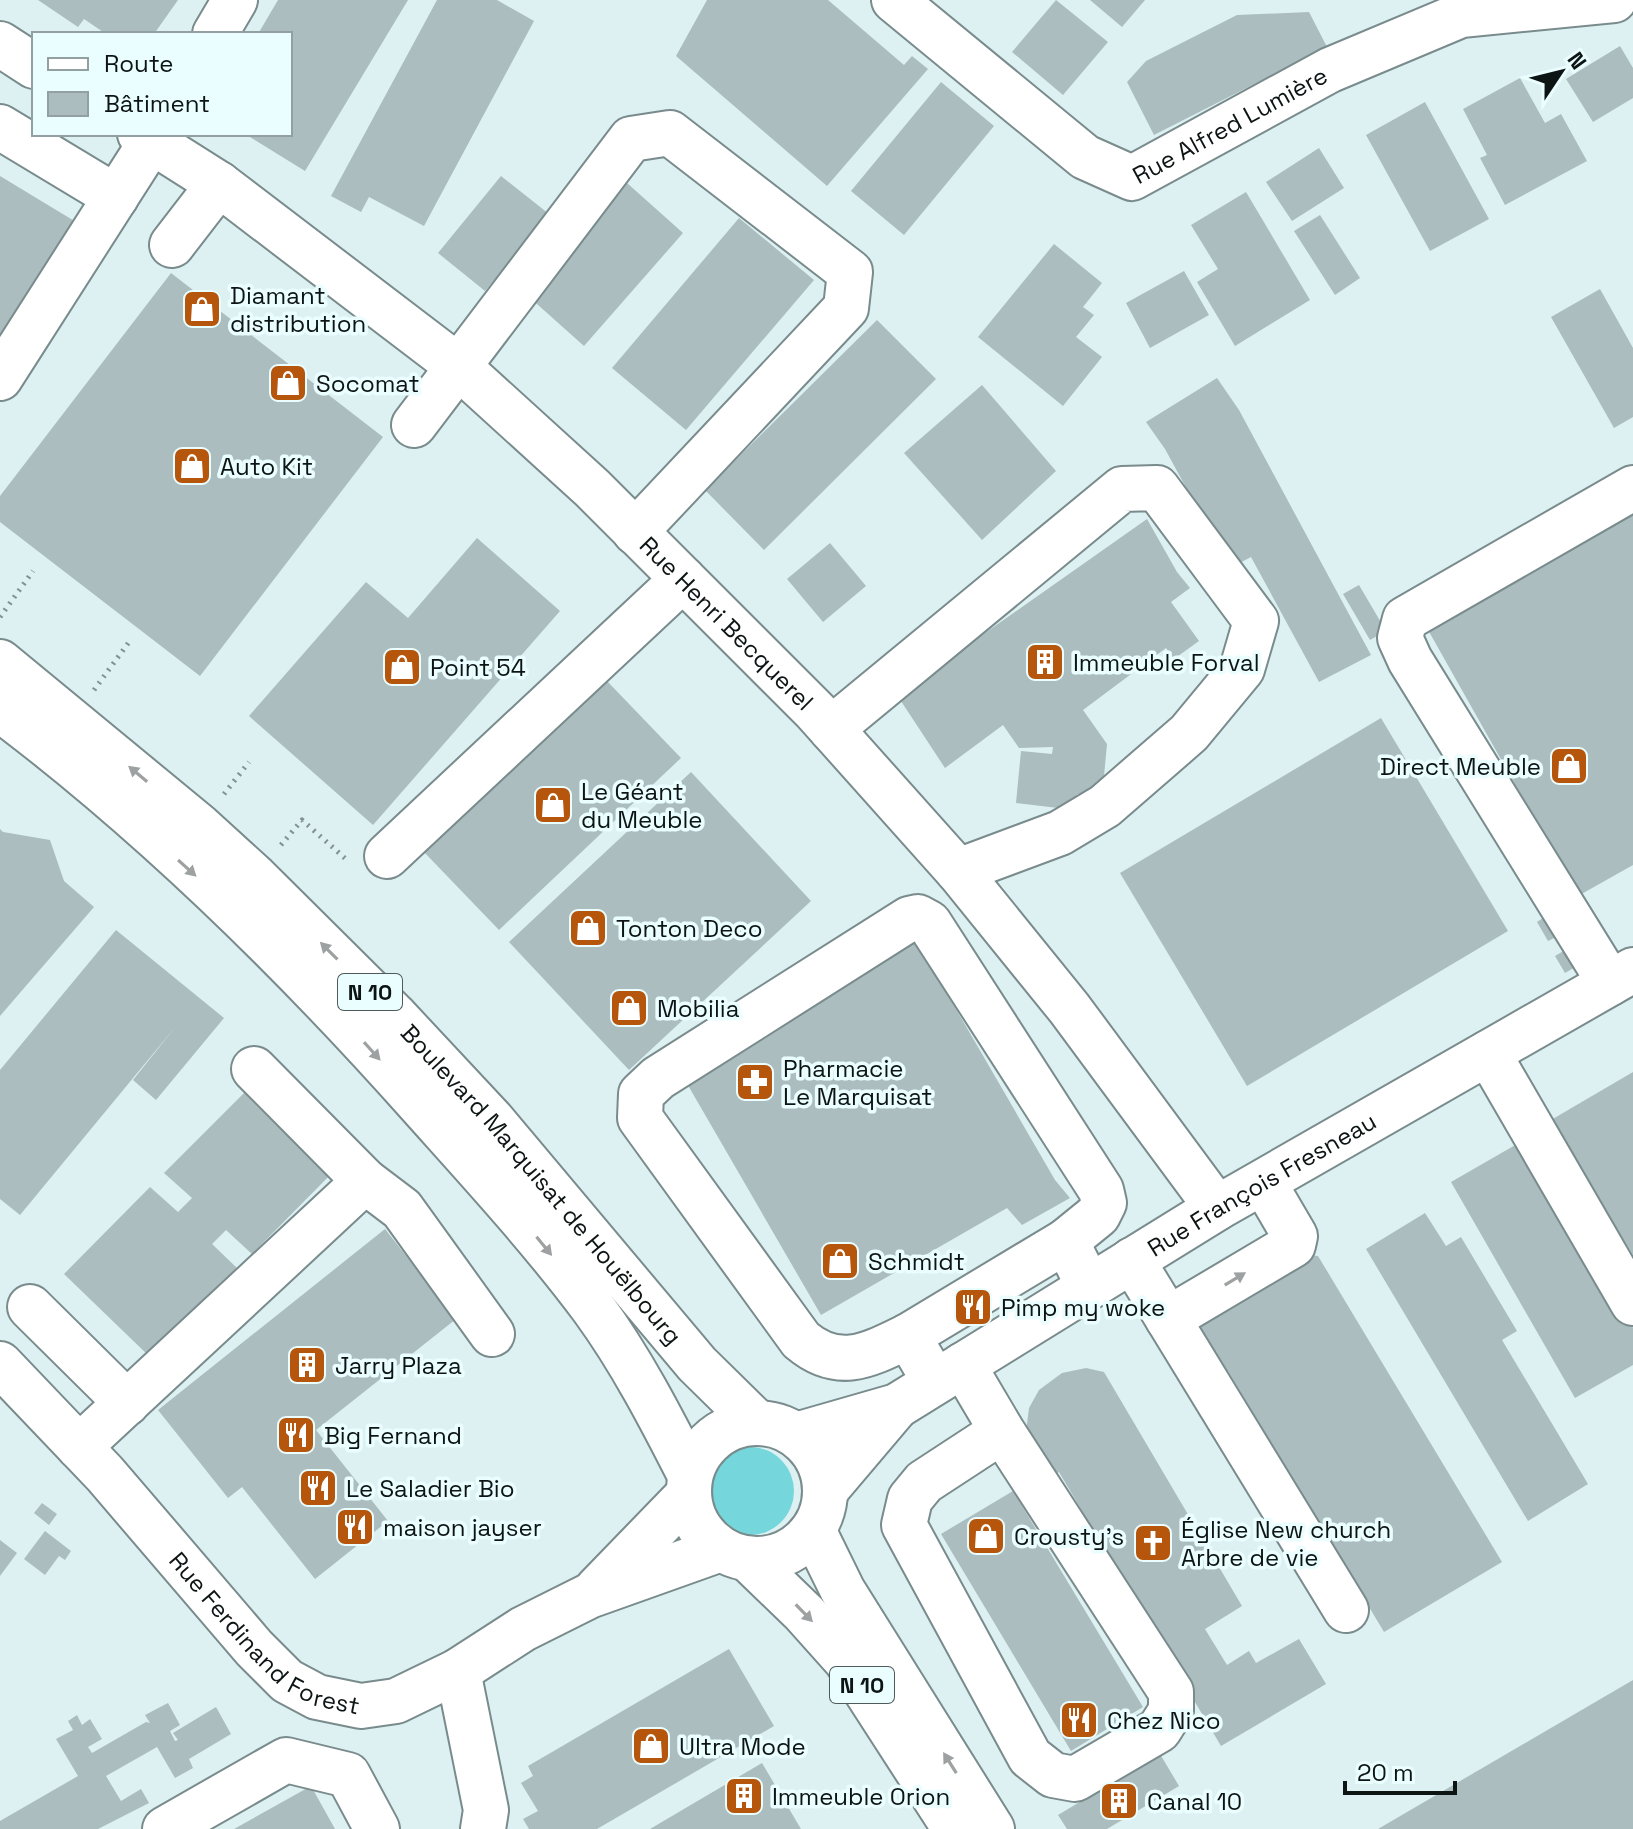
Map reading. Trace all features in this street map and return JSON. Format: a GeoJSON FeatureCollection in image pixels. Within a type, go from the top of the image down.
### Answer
{"type":"FeatureCollection","features":[{"type":"Feature","properties":{"kind":"street"},"geometry":{"type":"LineString","coordinates":[[216,32],[235,0]]}},
{"type":"Feature","properties":{"kind":"street","name":"Rue Alfred Lumière"},"geometry":{"type":"LineString","coordinates":[[894,0],[1085,157],[1132,178],[1330,70],[1461,15],[1614,0]]}},
{"type":"Feature","properties":{"kind":"street"},"geometry":{"type":"LineString","coordinates":[[0,44],[32,65]]}},
{"type":"Feature","properties":{"kind":"street"},"geometry":{"type":"LineString","coordinates":[[0,127],[116,197]]}},
{"type":"Feature","properties":{"kind":"street"},"geometry":{"type":"LineString","coordinates":[[414,425],[631,139],[670,133],[850,272],[846,308],[635,532]]}},
{"type":"Feature","properties":{"kind":"street"},"geometry":{"type":"LineString","coordinates":[[0,378],[116,197],[149,136]]}},
{"type":"Feature","properties":{"kind":"street","name":"Rue Henri Becquerel"},"geometry":{"type":"LineString","coordinates":[[149,136],[219,184],[459,367],[592,488],[683,579],[831,729],[958,871],[1069,1008],[1217,1208]]}},
{"type":"Feature","properties":{"kind":"street"},"geometry":{"type":"LineString","coordinates":[[172,245],[219,184]]}},
{"type":"Feature","properties":{"kind":"street"},"geometry":{"type":"LineString","coordinates":[[831,729],[1122,489],[1157,488],[1256,621],[1242,669],[1189,733],[1105,806],[1060,833],[958,871]]}},
{"type":"Feature","properties":{"kind":"street"},"geometry":{"type":"LineString","coordinates":[[1621,976],[1410,660],[1400,638],[1405,619],[1633,488]]}},
{"type":"Feature","properties":{"kind":"street"},"geometry":{"type":"LineString","coordinates":[[387,856],[683,579]]}},
{"type":"Feature","properties":{"kind":"street","name":"Boulevard Marquisat de Houëlbourg"},"geometry":{"type":"LineString","coordinates":[[0,662],[199,826],[394,1015],[492,1120],[697,1364],[756,1422]]}},
{"type":"Feature","properties":{"kind":"street","name":"Boulevard Marquisat de Houëlbourg"},"geometry":{"type":"LineString","coordinates":[[0,709],[107,796],[236,912],[360,1037],[521,1218],[594,1309],[651,1400],[690,1484]]}},
{"type":"Feature","properties":{"kind":"street"},"geometry":{"type":"LineString","coordinates":[[918,917],[929,923],[1101,1190],[1104,1203],[1098,1215],[1066,1241],[908,1336],[864,1358],[817,1354],[801,1340],[640,1118],[641,1094],[658,1078],[909,919],[918,917]]}},
{"type":"Feature","properties":{"kind":"street","name":"Rue François Fresneau"},"geometry":{"type":"LineString","coordinates":[[796,1435],[897,1406],[1217,1208],[1621,976]]}},
{"type":"Feature","properties":{"kind":"street"},"geometry":{"type":"LineString","coordinates":[[1488,1053],[1633,1303]]}},
{"type":"Feature","properties":{"kind":"street"},"geometry":{"type":"LineString","coordinates":[[254,1069],[365,1181],[402,1209],[492,1334]]}},
{"type":"Feature","properties":{"kind":"street"},"geometry":{"type":"LineString","coordinates":[[79,1447],[365,1181]]}},
{"type":"Feature","properties":{"kind":"street"},"geometry":{"type":"LineString","coordinates":[[1168,1319],[1293,1245],[1295,1236],[1264,1183]]}},
{"type":"Feature","properties":{"kind":"street"},"geometry":{"type":"LineString","coordinates":[[1066,1241],[1089,1287]]}},
{"type":"Feature","properties":{"kind":"street"},"geometry":{"type":"LineString","coordinates":[[1132,1260],[1346,1610]]}},
{"type":"Feature","properties":{"kind":"street"},"geometry":{"type":"LineString","coordinates":[[30,1307],[127,1403]]}},
{"type":"Feature","properties":{"kind":"street"},"geometry":{"type":"LineString","coordinates":[[908,1336],[949,1374],[1002,1431],[1171,1692],[1171,1711],[1159,1730],[1075,1779],[1053,1775],[1030,1757],[904,1525],[910,1499],[924,1482],[1002,1431]]}},
{"type":"Feature","properties":{"kind":"street","name":"Rue Ferdinand Forest"},"geometry":{"type":"LineString","coordinates":[[0,1364],[79,1447],[254,1648],[287,1681],[317,1697],[361,1706],[396,1701],[458,1671],[523,1629],[589,1596],[734,1554]]}},
{"type":"Feature","properties":{"kind":"street","name":"Rue François Fresneau"},"geometry":{"type":"LineString","coordinates":[[819,1510],[897,1406]]}},
{"type":"Feature","properties":{"kind":"street"},"geometry":{"type":"LineString","coordinates":[[756,1422],[777,1426],[796,1435],[812,1450],[822,1469],[819,1510],[801,1544],[767,1559],[734,1554],[704,1535],[693,1515],[690,1484],[700,1454],[714,1437],[733,1427],[756,1422]]}},
{"type":"Feature","properties":{"kind":"street","name":"Rue Ferdinand Forest"},"geometry":{"type":"LineString","coordinates":[[589,1596],[690,1484]]}},
{"type":"Feature","properties":{"kind":"street","name":"N 10"},"geometry":{"type":"LineString","coordinates":[[819,1510],[843,1591],[992,1829]]}},
{"type":"Feature","properties":{"kind":"street","name":"N 10"},"geometry":{"type":"LineString","coordinates":[[734,1554],[816,1625],[846,1660],[955,1829]]}},
{"type":"Feature","properties":{"kind":"street"},"geometry":{"type":"LineString","coordinates":[[458,1671],[486,1810],[483,1829]]}},
{"type":"Feature","properties":{"kind":"street"},"geometry":{"type":"LineString","coordinates":[[165,1829],[286,1760],[348,1775],[377,1829]]}},
{"type":"Feature","properties":{"kind":"path"},"geometry":{"type":"LineString","coordinates":[[0,617],[33,571]]}},
{"type":"Feature","properties":{"kind":"path"},"geometry":{"type":"LineString","coordinates":[[73,720],[129,642]]}},
{"type":"Feature","properties":{"kind":"path"},"geometry":{"type":"LineString","coordinates":[[255,877],[302,820],[352,865],[367,867],[387,856]]}},
{"type":"Feature","properties":{"kind":"shaded area"},"geometry":{"type":"Polygon","coordinates":[[[741,1447],[759,1447],[775,1454],[787,1466],[794,1482],[794,1500],[787,1516],[775,1528],[759,1535],[741,1535],[725,1528],[713,1516],[706,1500],[706,1482],[713,1466],[725,1454],[741,1447]]]}},
{"type":"Feature","properties":{"kind":"building"},"geometry":{"type":"Polygon","coordinates":[[[38,0],[178,0],[155,32],[103,32],[84,19],[78,27],[38,0]]]}},
{"type":"Feature","properties":{"kind":"building"},"geometry":{"type":"Polygon","coordinates":[[[278,0],[408,0],[305,171],[248,136],[292,136],[292,32],[259,32],[278,0]]]}},
{"type":"Feature","properties":{"kind":"building"},"geometry":{"type":"Polygon","coordinates":[[[437,0],[497,0],[534,21],[424,226],[369,197],[361,212],[331,196],[437,0]]]}},
{"type":"Feature","properties":{"kind":"building"},"geometry":{"type":"Polygon","coordinates":[[[707,0],[828,0],[904,65],[912,56],[928,69],[827,186],[676,56],[707,0]]]}},
{"type":"Feature","properties":{"kind":"building"},"geometry":{"type":"Polygon","coordinates":[[[1056,0],[1108,42],[1063,95],[1012,52],[1056,0]]]}},
{"type":"Feature","properties":{"kind":"building"},"geometry":{"type":"Polygon","coordinates":[[[1090,0],[1145,0],[1122,27],[1090,0]]]}},
{"type":"Feature","properties":{"kind":"building"},"geometry":{"type":"Polygon","coordinates":[[[1309,12],[1327,47],[1154,135],[1127,82],[1146,61],[1237,15],[1309,12]]]}},
{"type":"Feature","properties":{"kind":"building"},"geometry":{"type":"Polygon","coordinates":[[[1620,46],[1633,68],[1633,98],[1593,122],[1566,79],[1620,46]]]}},
{"type":"Feature","properties":{"kind":"building"},"geometry":{"type":"Polygon","coordinates":[[[1520,78],[1545,123],[1561,114],[1587,161],[1505,205],[1480,158],[1487,155],[1463,109],[1520,78]]]}},
{"type":"Feature","properties":{"kind":"building"},"geometry":{"type":"Polygon","coordinates":[[[941,82],[994,126],[904,235],[851,191],[941,82]]]}},
{"type":"Feature","properties":{"kind":"building"},"geometry":{"type":"Polygon","coordinates":[[[1425,102],[1489,219],[1430,251],[1366,135],[1425,102]]]}},
{"type":"Feature","properties":{"kind":"building"},"geometry":{"type":"Polygon","coordinates":[[[1319,148],[1344,188],[1292,221],[1266,182],[1319,148]]]}},
{"type":"Feature","properties":{"kind":"building"},"geometry":{"type":"Polygon","coordinates":[[[0,176],[76,222],[0,347],[0,176]]]}},
{"type":"Feature","properties":{"kind":"building"},"geometry":{"type":"Polygon","coordinates":[[[501,176],[549,214],[485,291],[438,253],[501,176]]]}},
{"type":"Feature","properties":{"kind":"building"},"geometry":{"type":"Polygon","coordinates":[[[627,183],[683,233],[584,346],[528,296],[627,183]]]}},
{"type":"Feature","properties":{"kind":"building"},"geometry":{"type":"Polygon","coordinates":[[[1246,192],[1310,300],[1235,346],[1197,282],[1218,269],[1191,225],[1246,192]]]}},
{"type":"Feature","properties":{"kind":"building"},"geometry":{"type":"Polygon","coordinates":[[[1320,215],[1360,278],[1335,295],[1294,231],[1320,215]]]}},
{"type":"Feature","properties":{"kind":"building"},"geometry":{"type":"Polygon","coordinates":[[[739,218],[814,280],[686,430],[612,368],[739,218]]]}},
{"type":"Feature","properties":{"kind":"building"},"geometry":{"type":"Polygon","coordinates":[[[1054,244],[1102,283],[1083,307],[1094,315],[1076,337],[1102,357],[1063,406],[978,337],[1054,244]]]}},
{"type":"Feature","properties":{"kind":"building"},"geometry":{"type":"Polygon","coordinates":[[[1184,271],[1209,315],[1150,348],[1126,303],[1184,271]]]}},
{"type":"Feature","properties":{"kind":"building","name":"Auto Kit"},"geometry":{"type":"Polygon","coordinates":[[[171,273],[383,437],[200,676],[0,522],[0,496],[171,273]]]}},
{"type":"Feature","properties":{"kind":"building"},"geometry":{"type":"Polygon","coordinates":[[[1600,289],[1633,348],[1633,417],[1614,428],[1551,317],[1600,289]]]}},
{"type":"Feature","properties":{"kind":"building"},"geometry":{"type":"Polygon","coordinates":[[[877,320],[936,379],[764,550],[705,490],[877,320]]]}},
{"type":"Feature","properties":{"kind":"building"},"geometry":{"type":"Polygon","coordinates":[[[1217,378],[1239,410],[1371,655],[1319,682],[1251,557],[1230,568],[1165,449],[1146,422],[1217,378]]]}},
{"type":"Feature","properties":{"kind":"building"},"geometry":{"type":"Polygon","coordinates":[[[982,385],[1056,471],[982,540],[904,453],[982,385]]]}},
{"type":"Feature","properties":{"kind":"building","name":"Direct Meuble"},"geometry":{"type":"Polygon","coordinates":[[[1633,503],[1633,865],[1578,896],[1423,621],[1633,503]]]}},
{"type":"Feature","properties":{"kind":"building","name":"Immeuble Forval"},"geometry":{"type":"Polygon","coordinates":[[[1147,519],[1177,572],[1190,588],[1171,602],[1199,641],[1174,659],[1166,648],[1083,710],[1107,744],[1102,797],[1077,794],[1075,810],[1016,803],[1021,751],[1052,754],[1053,747],[1019,748],[1003,725],[945,768],[897,695],[1147,519]]]}},
{"type":"Feature","properties":{"kind":"building","name":"Point 54"},"geometry":{"type":"Polygon","coordinates":[[[477,538],[560,611],[373,825],[249,716],[366,582],[408,618],[477,538]]]}},
{"type":"Feature","properties":{"kind":"building"},"geometry":{"type":"Polygon","coordinates":[[[830,543],[866,586],[823,622],[787,579],[830,543]]]}},
{"type":"Feature","properties":{"kind":"building"},"geometry":{"type":"Polygon","coordinates":[[[1359,585],[1386,631],[1370,640],[1343,594],[1359,585]]]}},
{"type":"Feature","properties":{"kind":"building","name":"Le Géant du Meuble"},"geometry":{"type":"Polygon","coordinates":[[[606,680],[681,758],[499,930],[424,852],[606,680]]]}},
{"type":"Feature","properties":{"kind":"building"},"geometry":{"type":"Polygon","coordinates":[[[1381,718],[1508,931],[1247,1086],[1120,873],[1381,718]]]}},
{"type":"Feature","properties":{"kind":"building"},"geometry":{"type":"Polygon","coordinates":[[[691,772],[811,901],[629,1070],[509,942],[691,772]]]}},
{"type":"Feature","properties":{"kind":"building"},"geometry":{"type":"Polygon","coordinates":[[[0,829],[50,840],[64,881],[94,907],[0,1016],[0,829]]]}},
{"type":"Feature","properties":{"kind":"building"},"geometry":{"type":"Polygon","coordinates":[[[1549,914],[1560,935],[1548,941],[1537,922],[1549,914]]]}},
{"type":"Feature","properties":{"kind":"building"},"geometry":{"type":"Polygon","coordinates":[[[116,930],[224,1018],[156,1100],[133,1080],[176,1026],[20,1215],[0,1199],[0,1070],[116,930]]]}},
{"type":"Feature","properties":{"kind":"building"},"geometry":{"type":"Polygon","coordinates":[[[916,940],[1055,1180],[1070,1198],[1022,1225],[1007,1208],[821,1315],[682,1075],[916,940]]]}},
{"type":"Feature","properties":{"kind":"building"},"geometry":{"type":"Polygon","coordinates":[[[1574,945],[1584,962],[1565,973],[1555,956],[1574,945]]]}},
{"type":"Feature","properties":{"kind":"building"},"geometry":{"type":"Polygon","coordinates":[[[1633,1072],[1633,1255],[1551,1120],[1633,1072]]]}},
{"type":"Feature","properties":{"kind":"building"},"geometry":{"type":"Polygon","coordinates":[[[253,1084],[338,1167],[252,1254],[226,1230],[212,1244],[238,1269],[150,1357],[64,1274],[150,1187],[178,1212],[192,1198],[164,1173],[253,1084]]]}},
{"type":"Feature","properties":{"kind":"building"},"geometry":{"type":"Polygon","coordinates":[[[1524,1140],[1633,1328],[1633,1365],[1575,1398],[1451,1182],[1524,1140]]]}},
{"type":"Feature","properties":{"kind":"building"},"geometry":{"type":"Polygon","coordinates":[[[1425,1213],[1446,1246],[1461,1237],[1517,1331],[1502,1340],[1588,1484],[1528,1521],[1366,1249],[1425,1213]]]}},
{"type":"Feature","properties":{"kind":"building","name":"Jarry Plaza"},"geometry":{"type":"Polygon","coordinates":[[[385,1229],[456,1319],[316,1430],[388,1521],[315,1579],[242,1487],[228,1498],[158,1410],[385,1229]]]}},
{"type":"Feature","properties":{"kind":"building"},"geometry":{"type":"Polygon","coordinates":[[[1286,1253],[1318,1256],[1502,1562],[1384,1632],[1228,1371],[1216,1378],[1199,1350],[1201,1326],[1213,1296],[1286,1253]]]}},
{"type":"Feature","properties":{"kind":"building","name":"Église New church Arbre de vie"},"geometry":{"type":"Polygon","coordinates":[[[1086,1368],[1104,1372],[1242,1606],[1205,1629],[1227,1665],[1249,1651],[1256,1663],[1299,1639],[1326,1684],[1221,1746],[1059,1472],[1044,1481],[1026,1432],[1029,1408],[1039,1390],[1062,1373],[1086,1368]]]}},
{"type":"Feature","properties":{"kind":"building"},"geometry":{"type":"Polygon","coordinates":[[[1013,1491],[1143,1707],[1071,1751],[941,1534],[1013,1491]]]}},
{"type":"Feature","properties":{"kind":"building"},"geometry":{"type":"Polygon","coordinates":[[[42,1503],[57,1514],[49,1525],[34,1513],[42,1503]]]}},
{"type":"Feature","properties":{"kind":"building"},"geometry":{"type":"Polygon","coordinates":[[[45,1531],[71,1551],[65,1560],[59,1556],[45,1575],[24,1559],[45,1531]]]}},
{"type":"Feature","properties":{"kind":"building"},"geometry":{"type":"Polygon","coordinates":[[[0,1540],[17,1553],[0,1576],[0,1540]]]}},
{"type":"Feature","properties":{"kind":"building","name":"Ultra Mode"},"geometry":{"type":"Polygon","coordinates":[[[729,1649],[774,1726],[597,1829],[529,1829],[523,1819],[538,1811],[521,1783],[533,1776],[528,1766],[729,1649]]]}},
{"type":"Feature","properties":{"kind":"building"},"geometry":{"type":"Polygon","coordinates":[[[1633,1680],[1633,1829],[1378,1829],[1633,1680]]]}},
{"type":"Feature","properties":{"kind":"building"},"geometry":{"type":"Polygon","coordinates":[[[168,1703],[180,1725],[170,1731],[175,1741],[178,1740],[173,1733],[216,1707],[231,1734],[189,1759],[193,1768],[175,1778],[157,1747],[106,1776],[121,1801],[141,1789],[149,1803],[98,1829],[0,1829],[0,1821],[78,1776],[56,1739],[73,1730],[68,1721],[77,1715],[82,1725],[90,1719],[102,1739],[88,1747],[92,1753],[146,1722],[150,1723],[145,1715],[168,1703]]]}},
{"type":"Feature","properties":{"kind":"building","name":"Canal 10"},"geometry":{"type":"Polygon","coordinates":[[[1160,1754],[1179,1786],[1107,1829],[1067,1829],[1058,1815],[1160,1754]]]}},
{"type":"Feature","properties":{"kind":"building","name":"Immeuble Orion"},"geometry":{"type":"Polygon","coordinates":[[[762,1763],[801,1829],[650,1829],[762,1763]]]}},
{"type":"Feature","properties":{"kind":"building"},"geometry":{"type":"Polygon","coordinates":[[[311,1786],[335,1829],[234,1829],[311,1786]]]}},
{"type":"Feature","properties":{"kind":"place","name":"Diamant distribution"},"geometry":{"type":"Point","coordinates":[202,309]}},
{"type":"Feature","properties":{"kind":"place","name":"Socomat"},"geometry":{"type":"Point","coordinates":[288,383]}},
{"type":"Feature","properties":{"kind":"place","name":"Auto Kit"},"geometry":{"type":"Point","coordinates":[192,466]}},
{"type":"Feature","properties":{"kind":"place","name":"Immeuble Forval"},"geometry":{"type":"Point","coordinates":[1045,662]}},
{"type":"Feature","properties":{"kind":"place","name":"Point 54"},"geometry":{"type":"Point","coordinates":[402,667]}},
{"type":"Feature","properties":{"kind":"place","name":"Direct Meuble"},"geometry":{"type":"Point","coordinates":[1569,766]}},
{"type":"Feature","properties":{"kind":"place","name":"Le Géant du Meuble"},"geometry":{"type":"Point","coordinates":[553,805]}},
{"type":"Feature","properties":{"kind":"place","name":"Tonton Deco"},"geometry":{"type":"Point","coordinates":[588,928]}},
{"type":"Feature","properties":{"kind":"place","name":"Mobilia"},"geometry":{"type":"Point","coordinates":[629,1008]}},
{"type":"Feature","properties":{"kind":"place","name":"Pharmacie Le Marquisat"},"geometry":{"type":"Point","coordinates":[755,1082]}},
{"type":"Feature","properties":{"kind":"place","name":"Schmidt"},"geometry":{"type":"Point","coordinates":[840,1261]}},
{"type":"Feature","properties":{"kind":"place","name":"Pimp my woke"},"geometry":{"type":"Point","coordinates":[973,1307]}},
{"type":"Feature","properties":{"kind":"place","name":"Jarry Plaza"},"geometry":{"type":"Point","coordinates":[307,1365]}},
{"type":"Feature","properties":{"kind":"place","name":"Big Fernand"},"geometry":{"type":"Point","coordinates":[296,1435]}},
{"type":"Feature","properties":{"kind":"place","name":"Le Saladier Bio"},"geometry":{"type":"Point","coordinates":[318,1488]}},
{"type":"Feature","properties":{"kind":"place","name":"maison jayser"},"geometry":{"type":"Point","coordinates":[355,1527]}},
{"type":"Feature","properties":{"kind":"place","name":"Crousty's"},"geometry":{"type":"Point","coordinates":[986,1536]}},
{"type":"Feature","properties":{"kind":"place","name":"Église New church Arbre de vie"},"geometry":{"type":"Point","coordinates":[1153,1543]}},
{"type":"Feature","properties":{"kind":"place","name":"Chez Nico"},"geometry":{"type":"Point","coordinates":[1079,1720]}},
{"type":"Feature","properties":{"kind":"place","name":"Ultra Mode"},"geometry":{"type":"Point","coordinates":[651,1746]}},
{"type":"Feature","properties":{"kind":"place","name":"Immeuble Orion"},"geometry":{"type":"Point","coordinates":[744,1796]}},
{"type":"Feature","properties":{"kind":"place","name":"Canal 10"},"geometry":{"type":"Point","coordinates":[1119,1801]}}]}
